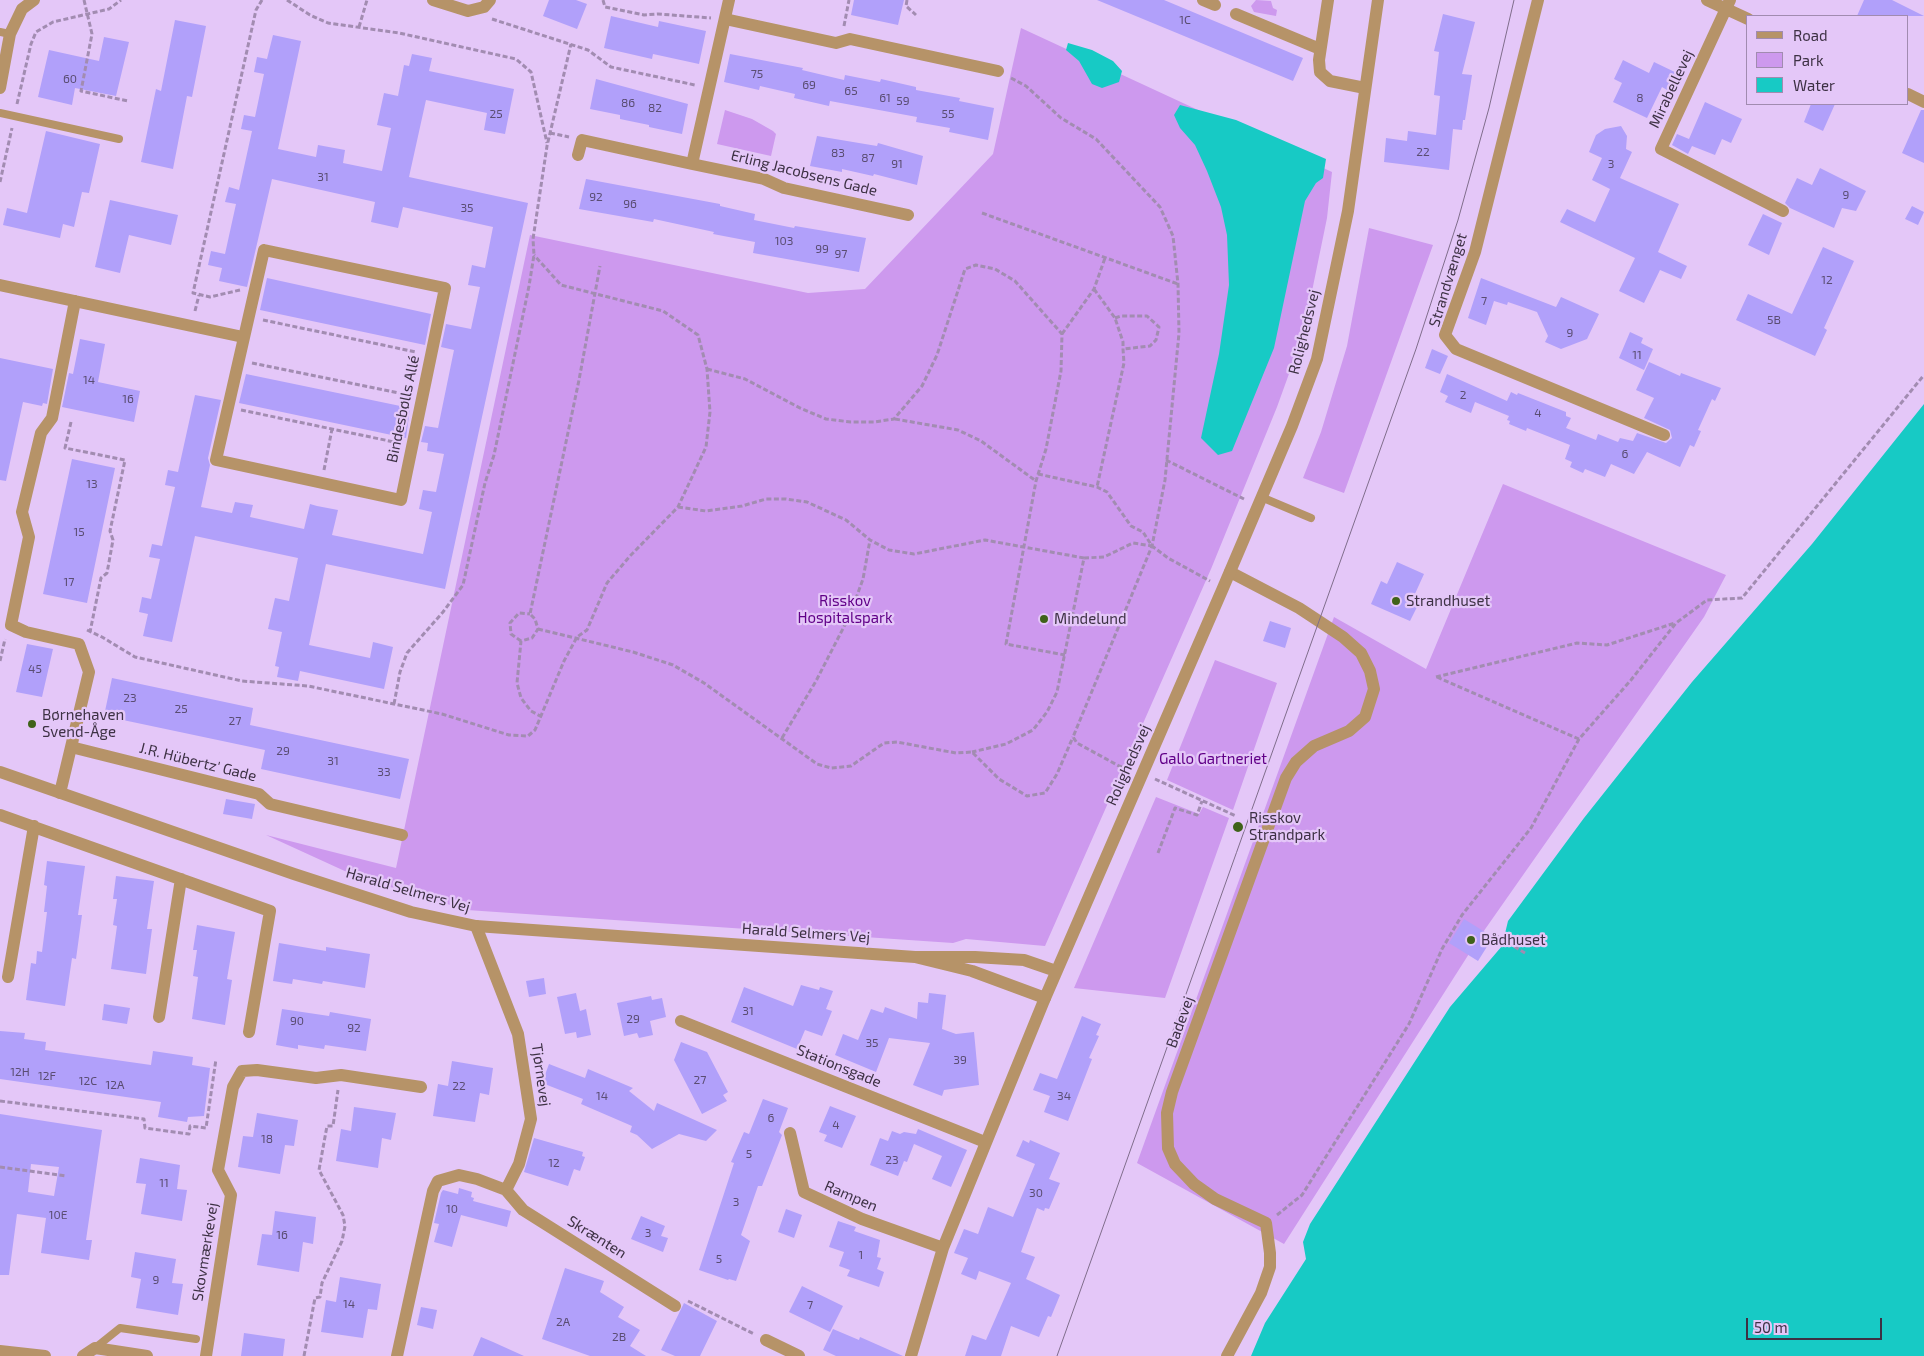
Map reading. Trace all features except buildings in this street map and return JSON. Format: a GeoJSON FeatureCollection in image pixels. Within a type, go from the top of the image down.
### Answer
{"type":"FeatureCollection","features":[{"type":"Feature","properties":{"kind":"street"},"geometry":{"type":"LineString","coordinates":[[0,88],[5,33],[22,10],[34,0]]}},
{"type":"Feature","properties":{"kind":"street"},"geometry":{"type":"LineString","coordinates":[[432,0],[468,11],[484,7],[490,0]]}},
{"type":"Feature","properties":{"kind":"street"},"geometry":{"type":"LineString","coordinates":[[692,164],[729,0]]}},
{"type":"Feature","properties":{"kind":"street"},"geometry":{"type":"LineString","coordinates":[[1328,0],[1318,66],[1324,77],[1330,81],[1365,88]]}},
{"type":"Feature","properties":{"kind":"street","name":"Rolighedsvej"},"geometry":{"type":"LineString","coordinates":[[1045,998],[1224,588],[1292,426],[1317,359],[1348,211],[1378,0]]}},
{"type":"Feature","properties":{"kind":"street","name":"Strandvænget"},"geometry":{"type":"LineString","coordinates":[[1538,0],[1475,252],[1445,335],[1456,349],[1664,435]]}},
{"type":"Feature","properties":{"kind":"street"},"geometry":{"type":"LineString","coordinates":[[1707,0],[1728,4],[1746,18]]}},
{"type":"Feature","properties":{"kind":"street","name":"Mirabellevej"},"geometry":{"type":"LineString","coordinates":[[1728,4],[1661,149],[1784,211]]}},
{"type":"Feature","properties":{"kind":"street"},"geometry":{"type":"LineString","coordinates":[[1236,14],[1320,49]]}},
{"type":"Feature","properties":{"kind":"street"},"geometry":{"type":"LineString","coordinates":[[725,19],[836,43],[850,39],[998,71]]}},
{"type":"Feature","properties":{"kind":"street"},"geometry":{"type":"LineString","coordinates":[[1909,94],[1924,102]]}},
{"type":"Feature","properties":{"kind":"street","name":"Erling Jacobsens Gade"},"geometry":{"type":"LineString","coordinates":[[578,156],[582,140],[764,179],[784,188],[908,215]]}},
{"type":"Feature","properties":{"kind":"street","name":"Bindesbølls Allé"},"geometry":{"type":"LineString","coordinates":[[264,250],[445,288],[401,500],[216,460],[248,317],[264,250]]}},
{"type":"Feature","properties":{"kind":"street"},"geometry":{"type":"LineString","coordinates":[[0,285],[243,337]]}},
{"type":"Feature","properties":{"kind":"street"},"geometry":{"type":"LineString","coordinates":[[60,793],[88,672],[79,644],[26,632],[6,624],[29,537],[22,512],[41,433],[52,418],[75,301]]}},
{"type":"Feature","properties":{"kind":"street","name":"Badevej"},"geometry":{"type":"LineString","coordinates":[[1230,572],[1299,608],[1343,637],[1360,653],[1370,671],[1374,689],[1365,717],[1349,732],[1314,746],[1296,762],[1286,778],[1175,1083],[1167,1112],[1168,1148],[1181,1170],[1194,1184],[1215,1199],[1266,1223]]}},
{"type":"Feature","properties":{"kind":"street","name":"J.R. Hübertz' Gade"},"geometry":{"type":"LineString","coordinates":[[71,747],[259,794],[270,804],[402,836]]}},
{"type":"Feature","properties":{"kind":"street","name":"Harald Selmers Vej"},"geometry":{"type":"LineString","coordinates":[[0,772],[294,874],[402,909],[476,926],[915,956],[975,956],[1024,960],[1056,971]]}},
{"type":"Feature","properties":{"kind":"street"},"geometry":{"type":"LineString","coordinates":[[0,815],[270,911],[249,1032]]}},
{"type":"Feature","properties":{"kind":"street"},"geometry":{"type":"LineString","coordinates":[[8,977],[34,826]]}},
{"type":"Feature","properties":{"kind":"street"},"geometry":{"type":"LineString","coordinates":[[158,1017],[181,879]]}},
{"type":"Feature","properties":{"kind":"street","name":"Tjørnevej"},"geometry":{"type":"LineString","coordinates":[[476,926],[518,1034],[531,1119],[519,1164],[506,1190]]}},
{"type":"Feature","properties":{"kind":"street","name":"Harald Selmers Vej"},"geometry":{"type":"LineString","coordinates":[[915,956],[972,971],[1045,998]]}},
{"type":"Feature","properties":{"kind":"street"},"geometry":{"type":"LineString","coordinates":[[911,1356],[943,1248],[1045,998]]}},
{"type":"Feature","properties":{"kind":"street","name":"Stationsgade"},"geometry":{"type":"LineString","coordinates":[[681,1021],[985,1142]]}},
{"type":"Feature","properties":{"kind":"street","name":"Skovmærkevej"},"geometry":{"type":"LineString","coordinates":[[206,1356],[231,1195],[218,1170],[232,1087],[242,1072],[257,1070],[316,1078],[341,1075],[421,1087]]}},
{"type":"Feature","properties":{"kind":"street","name":"Rampen"},"geometry":{"type":"LineString","coordinates":[[790,1133],[804,1192],[862,1219],[943,1248]]}},
{"type":"Feature","properties":{"kind":"street"},"geometry":{"type":"LineString","coordinates":[[397,1356],[433,1191],[438,1181],[459,1174],[477,1178],[506,1190]]}},
{"type":"Feature","properties":{"kind":"street","name":"Skrænten"},"geometry":{"type":"LineString","coordinates":[[506,1190],[523,1210],[675,1306]]}},
{"type":"Feature","properties":{"kind":"street"},"geometry":{"type":"LineString","coordinates":[[1227,1356],[1262,1293],[1270,1267],[1266,1223]]}},
{"type":"Feature","properties":{"kind":"street"},"geometry":{"type":"LineString","coordinates":[[766,1340],[799,1356]]}},
{"type":"Feature","properties":{"kind":"street"},"geometry":{"type":"LineString","coordinates":[[83,1356],[96,1348],[147,1356]]}},
{"type":"Feature","properties":{"kind":"street"},"geometry":{"type":"LineString","coordinates":[[0,1351],[45,1356]]}},
{"type":"Feature","properties":{"kind":"lane"},"geometry":{"type":"LineString","coordinates":[[0,113],[119,139]]}},
{"type":"Feature","properties":{"kind":"lane"},"geometry":{"type":"LineString","coordinates":[[1260,501],[1311,518]]}},
{"type":"Feature","properties":{"kind":"lane"},"geometry":{"type":"LineString","coordinates":[[96,1348],[120,1328],[196,1339]]}},
{"type":"Feature","properties":{"kind":"path"},"geometry":{"type":"LineString","coordinates":[[84,0],[92,34],[81,91],[128,101]]}},
{"type":"Feature","properties":{"kind":"path"},"geometry":{"type":"LineString","coordinates":[[0,182],[30,44],[36,32],[53,22],[108,9],[121,0]]}},
{"type":"Feature","properties":{"kind":"path"},"geometry":{"type":"LineString","coordinates":[[254,292],[243,290],[210,297],[193,293],[256,10],[262,0]]}},
{"type":"Feature","properties":{"kind":"path"},"geometry":{"type":"LineString","coordinates":[[287,0],[310,15],[328,23],[399,33],[516,59],[531,72],[548,146]]}},
{"type":"Feature","properties":{"kind":"path"},"geometry":{"type":"LineString","coordinates":[[359,27],[367,0]]}},
{"type":"Feature","properties":{"kind":"path"},"geometry":{"type":"LineString","coordinates":[[603,0],[605,7],[644,15],[658,14],[725,19]]}},
{"type":"Feature","properties":{"kind":"path"},"geometry":{"type":"LineString","coordinates":[[840,41],[849,0]]}},
{"type":"Feature","properties":{"kind":"path"},"geometry":{"type":"LineString","coordinates":[[907,0],[906,6],[916,15]]}},
{"type":"Feature","properties":{"kind":"path"},"geometry":{"type":"LineString","coordinates":[[478,9],[484,17],[588,50],[611,67],[709,88]]}},
{"type":"Feature","properties":{"kind":"path"},"geometry":{"type":"LineString","coordinates":[[394,704],[400,672],[407,653],[443,612],[463,585],[508,390],[534,255],[533,239],[548,146],[570,44]]}},
{"type":"Feature","properties":{"kind":"path"},"geometry":{"type":"LineString","coordinates":[[972,752],[999,779],[1027,796],[1045,793],[1057,774],[1152,546],[1166,460],[1179,333],[1178,284],[1173,236],[1160,207],[1096,139],[1061,118],[1026,86],[998,71]]}},
{"type":"Feature","properties":{"kind":"path"},"geometry":{"type":"LineString","coordinates":[[982,213],[1178,284]]}},
{"type":"Feature","properties":{"kind":"path"},"geometry":{"type":"LineString","coordinates":[[84,629],[135,657],[242,681],[308,686],[442,714],[509,735],[528,736],[535,730],[542,717],[564,661],[577,637],[588,630],[607,583],[630,556],[678,507],[706,446],[710,412],[706,369],[698,335],[664,311],[561,285],[534,255]]}},
{"type":"Feature","properties":{"kind":"path"},"geometry":{"type":"LineString","coordinates":[[1065,655],[1006,644],[1036,481],[1046,449],[1061,371],[1062,334],[1094,289],[1105,258]]}},
{"type":"Feature","properties":{"kind":"path"},"geometry":{"type":"LineString","coordinates":[[894,419],[922,386],[937,355],[965,269],[976,265],[994,269],[1015,281],[1062,334]]}},
{"type":"Feature","properties":{"kind":"path"},"geometry":{"type":"LineString","coordinates":[[530,614],[579,380],[600,266]]}},
{"type":"Feature","properties":{"kind":"path"},"geometry":{"type":"LineString","coordinates":[[1094,289],[1115,318],[1123,342],[1124,363],[1098,487]]}},
{"type":"Feature","properties":{"kind":"path"},"geometry":{"type":"LineString","coordinates":[[1115,318],[1121,316],[1147,316],[1159,327],[1156,340],[1150,346],[1123,350]]}},
{"type":"Feature","properties":{"kind":"path"},"geometry":{"type":"LineString","coordinates":[[248,317],[432,355]]}},
{"type":"Feature","properties":{"kind":"path"},"geometry":{"type":"LineString","coordinates":[[239,360],[422,398]]}},
{"type":"Feature","properties":{"kind":"path"},"geometry":{"type":"LineString","coordinates":[[706,369],[745,379],[800,408],[826,418],[850,422],[874,422],[894,419],[958,430],[981,441],[1036,481]]}},
{"type":"Feature","properties":{"kind":"path"},"geometry":{"type":"LineString","coordinates":[[1266,1223],[1302,1195],[1408,1024],[1442,949],[1462,914],[1531,828],[1579,739],[1631,680],[1676,623],[1707,600],[1742,598],[1924,375]]}},
{"type":"Feature","properties":{"kind":"path"},"geometry":{"type":"LineString","coordinates":[[228,407],[412,446]]}},
{"type":"Feature","properties":{"kind":"path"},"geometry":{"type":"LineString","coordinates":[[71,422],[65,448],[126,460],[110,531],[114,540],[107,573],[101,578],[90,632]]}},
{"type":"Feature","properties":{"kind":"path"},"geometry":{"type":"LineString","coordinates":[[322,483],[332,429]]}},
{"type":"Feature","properties":{"kind":"path"},"geometry":{"type":"LineString","coordinates":[[1166,460],[1260,501]]}},
{"type":"Feature","properties":{"kind":"path"},"geometry":{"type":"LineString","coordinates":[[1038,474],[1098,487],[1107,492],[1126,520],[1131,526],[1143,532],[1152,546],[1168,558],[1224,588]]}},
{"type":"Feature","properties":{"kind":"path"},"geometry":{"type":"LineString","coordinates":[[678,507],[706,511],[742,506],[766,499],[786,498],[807,502],[846,520],[870,540],[889,550],[914,554],[985,540],[1024,545],[1084,558],[1104,557],[1133,543],[1152,546]]}},
{"type":"Feature","properties":{"kind":"path"},"geometry":{"type":"LineString","coordinates":[[782,738],[816,681],[850,615],[863,579],[870,540]]}},
{"type":"Feature","properties":{"kind":"path"},"geometry":{"type":"LineString","coordinates":[[538,629],[577,637],[673,665],[704,683],[817,764],[831,768],[851,766],[884,743],[898,742],[938,751],[972,752],[1006,744],[1033,730],[1047,712],[1057,692],[1084,558]]}},
{"type":"Feature","properties":{"kind":"path"},"geometry":{"type":"LineString","coordinates":[[521,641],[511,634],[510,623],[519,613],[530,614],[535,619],[538,629]]}},
{"type":"Feature","properties":{"kind":"path"},"geometry":{"type":"LineString","coordinates":[[1579,739],[1436,677],[1577,643],[1607,645],[1676,623]]}},
{"type":"Feature","properties":{"kind":"path"},"geometry":{"type":"LineString","coordinates":[[0,661],[6,624]]}},
{"type":"Feature","properties":{"kind":"path"},"geometry":{"type":"LineString","coordinates":[[521,641],[532,638],[538,629]]}},
{"type":"Feature","properties":{"kind":"path"},"geometry":{"type":"LineString","coordinates":[[521,641],[517,683],[522,698],[531,711],[542,717]]}},
{"type":"Feature","properties":{"kind":"path"},"geometry":{"type":"LineString","coordinates":[[1073,737],[1077,743],[1119,766],[1142,773],[1236,816]]}},
{"type":"Feature","properties":{"kind":"path"},"geometry":{"type":"LineString","coordinates":[[1158,852],[1175,808],[1197,815],[1202,801]]}},
{"type":"Feature","properties":{"kind":"path"},"geometry":{"type":"LineString","coordinates":[[1495,935],[1525,953]]}},
{"type":"Feature","properties":{"kind":"path"},"geometry":{"type":"LineString","coordinates":[[0,1101],[144,1119],[145,1128],[189,1134],[190,1126],[206,1128],[216,1059]]}},
{"type":"Feature","properties":{"kind":"path"},"geometry":{"type":"LineString","coordinates":[[304,1356],[315,1298],[320,1296],[322,1282],[342,1240],[345,1226],[343,1215],[319,1170],[327,1126],[333,1126],[341,1075]]}},
{"type":"Feature","properties":{"kind":"path"},"geometry":{"type":"LineString","coordinates":[[0,1168],[66,1176]]}},
{"type":"Feature","properties":{"kind":"path"},"geometry":{"type":"LineString","coordinates":[[675,1306],[685,1299],[766,1340]]}},
{"type":"Feature","properties":{"kind":"green space"},"geometry":{"type":"Polygon","coordinates":[[[1256,0],[1271,1],[1273,8],[1277,10],[1276,16],[1254,12],[1251,6],[1256,0]]]}},
{"type":"Feature","properties":{"kind":"green space","name":"Risskov Hospitalspark"},"geometry":{"type":"Polygon","coordinates":[[[1021,28],[1332,172],[1327,218],[1311,296],[1290,371],[1277,407],[1211,569],[1045,946],[966,939],[953,943],[467,910],[360,878],[266,835],[396,868],[530,235],[808,293],[865,289],[993,154],[1021,28]]]}},
{"type":"Feature","properties":{"kind":"green space"},"geometry":{"type":"Polygon","coordinates":[[[725,110],[752,119],[776,134],[771,156],[717,144],[725,110]]]}},
{"type":"Feature","properties":{"kind":"green space"},"geometry":{"type":"Polygon","coordinates":[[[1369,228],[1433,245],[1344,493],[1303,478],[1321,432],[1347,346],[1369,228]]]}},
{"type":"Feature","properties":{"kind":"green space","name":"Risskov Strandpark"},"geometry":{"type":"Polygon","coordinates":[[[1503,484],[1726,575],[1704,617],[1481,935],[1284,1244],[1137,1163],[1334,617],[1426,669],[1503,484]]]}},
{"type":"Feature","properties":{"kind":"green space","name":"Gallo Gartneriet"},"geometry":{"type":"Polygon","coordinates":[[[1215,660],[1277,683],[1233,810],[1167,780],[1215,660]]]}},
{"type":"Feature","properties":{"kind":"green space"},"geometry":{"type":"Polygon","coordinates":[[[1156,797],[1199,814],[1203,807],[1229,818],[1165,998],[1074,988],[1156,797]]]}},
{"type":"Feature","properties":{"kind":"water"},"geometry":{"type":"Polygon","coordinates":[[[1068,43],[1092,50],[1113,61],[1122,71],[1119,82],[1102,88],[1092,84],[1079,61],[1066,50],[1068,43]]]}},
{"type":"Feature","properties":{"kind":"water"},"geometry":{"type":"Polygon","coordinates":[[[1180,105],[1236,120],[1326,159],[1323,178],[1316,183],[1305,201],[1274,348],[1232,451],[1218,455],[1201,438],[1219,354],[1229,285],[1227,235],[1221,207],[1207,171],[1195,145],[1180,128],[1174,115],[1180,105]]]}},
{"type":"Feature","properties":{"kind":"water"},"geometry":{"type":"Polygon","coordinates":[[[1924,404],[1924,1356],[1251,1356],[1265,1323],[1306,1259],[1303,1242],[1310,1224],[1450,1007],[1502,946],[1508,921],[1584,818],[1692,682],[1812,544],[1924,404]]]}},
{"type":"Feature","properties":{"kind":"tram line"},"geometry":{"type":"LineString","coordinates":[[1057,1356],[1416,349],[1458,220],[1489,108],[1514,0]]}},
{"type":"Feature","properties":{"kind":"place","name":"Strandhuset"},"geometry":{"type":"Point","coordinates":[1396,601]}},
{"type":"Feature","properties":{"kind":"place","name":"Mindelund"},"geometry":{"type":"Point","coordinates":[1044,619]}},
{"type":"Feature","properties":{"kind":"place","name":"Børnehaven Svend-Åge"},"geometry":{"type":"Point","coordinates":[32,724]}},
{"type":"Feature","properties":{"kind":"place","name":"Risskov Strandpark"},"geometry":{"type":"Point","coordinates":[1238,827]}},
{"type":"Feature","properties":{"kind":"place","name":"Bådhuset"},"geometry":{"type":"Point","coordinates":[1471,940]}}]}
